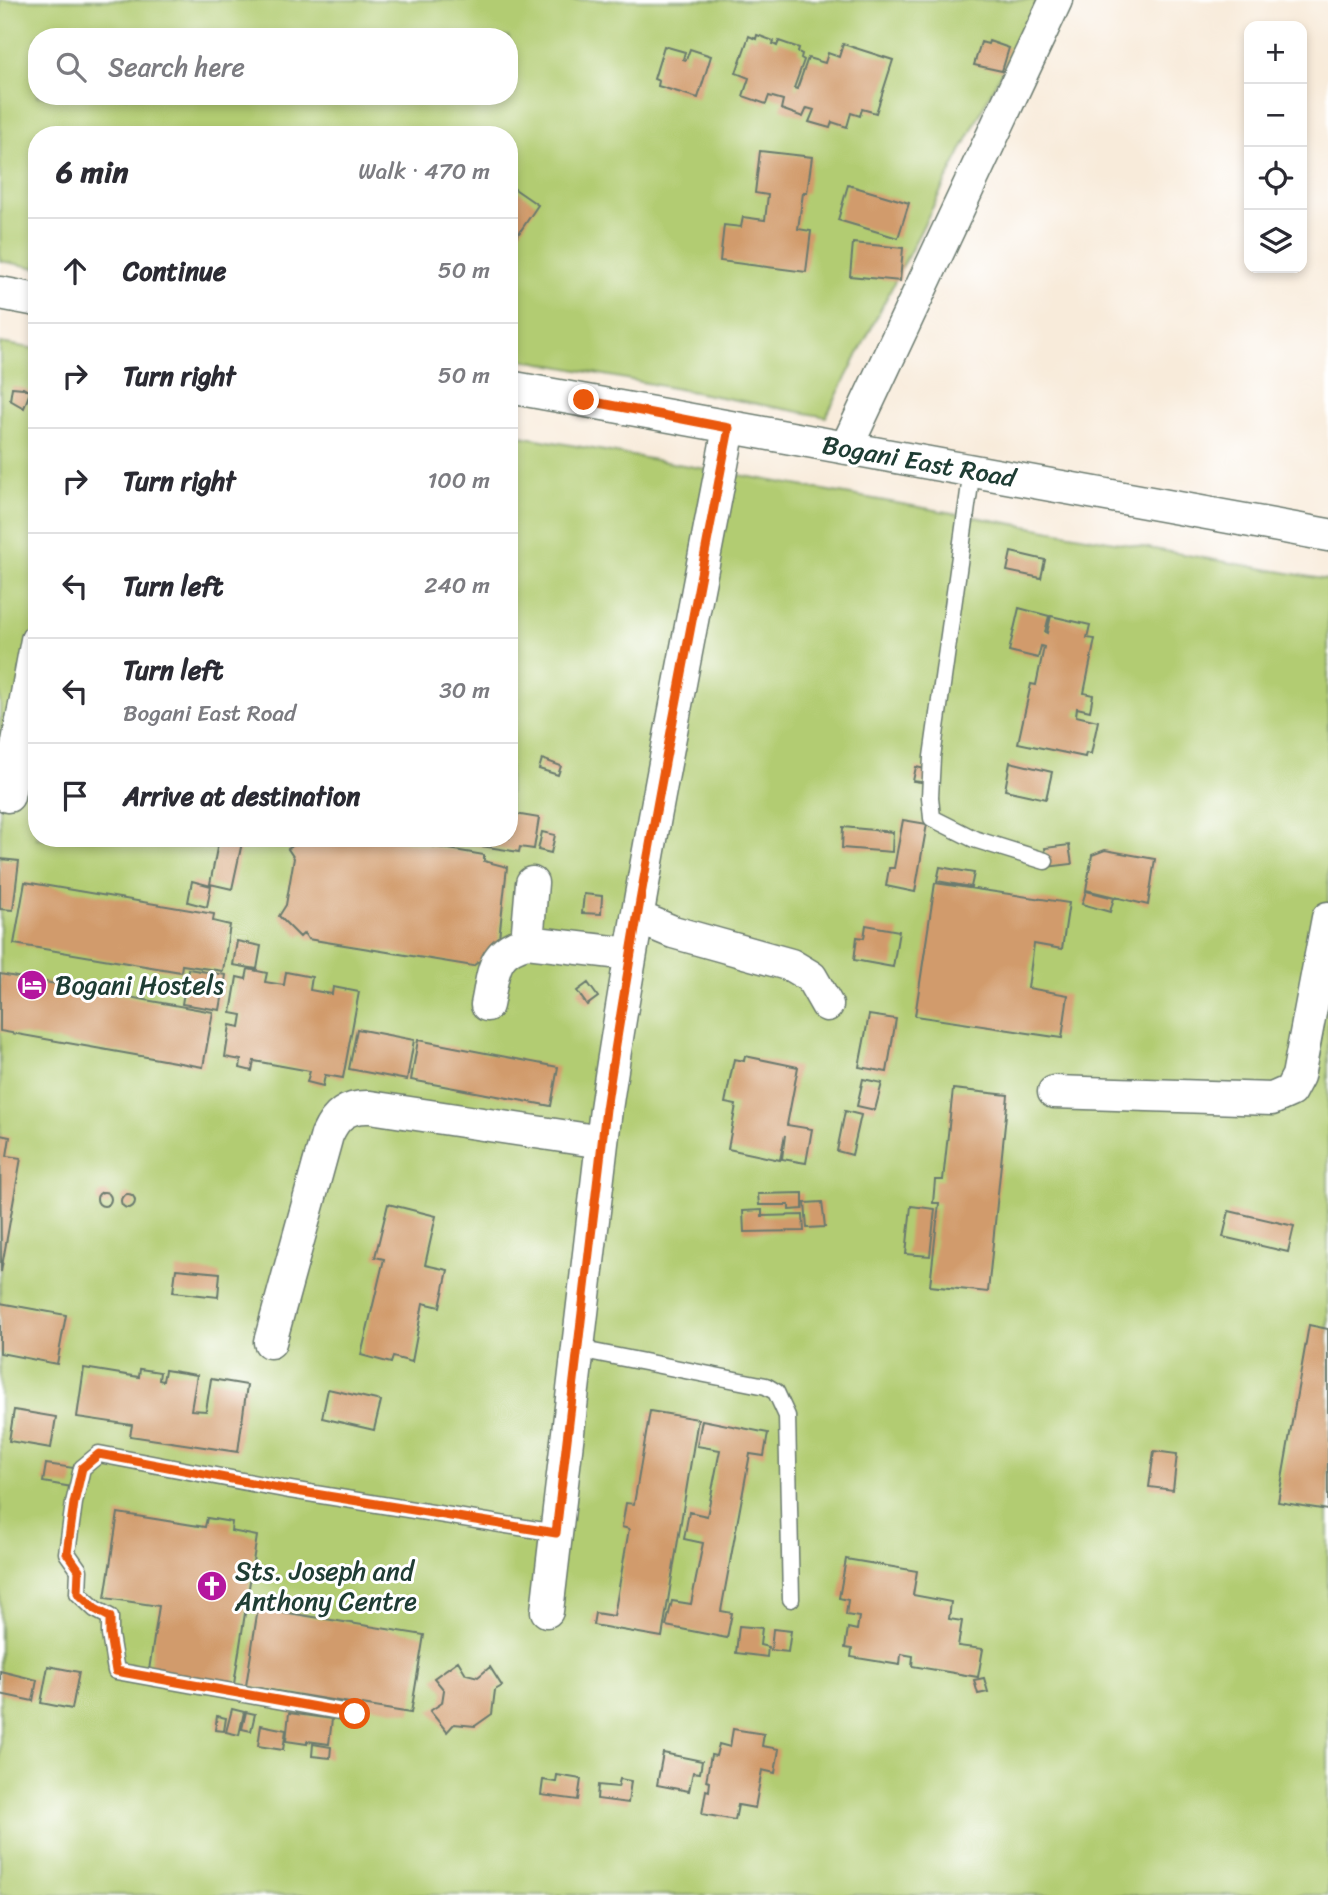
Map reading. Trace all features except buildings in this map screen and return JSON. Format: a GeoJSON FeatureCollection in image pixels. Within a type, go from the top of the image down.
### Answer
{"type":"FeatureCollection","features":[{"type":"Feature","properties":{"kind":"street"},"geometry":{"type":"LineString","coordinates":[[846,448],[1056,0]]}},
{"type":"Feature","properties":{"kind":"street"},"geometry":{"type":"LineString","coordinates":[[0,293],[28,298]]}},
{"type":"Feature","properties":{"kind":"street","name":"Bogani East Road"},"geometry":{"type":"LineString","coordinates":[[518,389],[1328,535]]}},
{"type":"Feature","properties":{"kind":"street"},"geometry":{"type":"LineString","coordinates":[[547,1611],[603,1142],[630,954],[729,428]]}},
{"type":"Feature","properties":{"kind":"street"},"geometry":{"type":"LineString","coordinates":[[8,796],[28,688]]}},
{"type":"Feature","properties":{"kind":"street"},"geometry":{"type":"LineString","coordinates":[[527,942],[532,883]]}},
{"type":"Feature","properties":{"kind":"street"},"geometry":{"type":"LineString","coordinates":[[637,917],[673,932],[791,965],[811,977],[827,1005]]}},
{"type":"Feature","properties":{"kind":"street"},"geometry":{"type":"LineString","coordinates":[[1054,1092],[1260,1099],[1282,1097],[1290,1091],[1298,1076],[1328,918]]}},
{"type":"Feature","properties":{"kind":"street"},"geometry":{"type":"LineString","coordinates":[[487,1005],[495,967],[502,953],[512,946],[527,942],[630,954]]}},
{"type":"Feature","properties":{"kind":"street"},"geometry":{"type":"LineString","coordinates":[[270,1342],[327,1135],[334,1120],[342,1112],[358,1106],[370,1107],[603,1142]]}},
{"type":"Feature","properties":{"kind":"lane"},"geometry":{"type":"LineString","coordinates":[[972,470],[932,757],[932,818],[974,839],[1045,861]]}},
{"type":"Feature","properties":{"kind":"lane"},"geometry":{"type":"LineString","coordinates":[[578,1349],[766,1386],[776,1392],[787,1416],[791,1599]]}},
{"type":"Feature","properties":{"kind":"lane"},"geometry":{"type":"LineString","coordinates":[[355,1714],[116,1671],[110,1617],[95,1609],[78,1593],[79,1570],[67,1553],[82,1468],[99,1454],[284,1489],[556,1533]]}},
{"type":"Feature","properties":{"kind":"green space"},"geometry":{"type":"Polygon","coordinates":[[[0,0],[1038,0],[826,417],[518,359],[518,126],[28,126],[28,266],[0,261],[0,0]]]}},
{"type":"Feature","properties":{"kind":"green space"},"geometry":{"type":"Polygon","coordinates":[[[0,343],[28,348],[28,847],[518,847],[518,436],[1328,580],[1328,1895],[0,1895],[0,343]]]}},
{"type":"Feature","properties":{"kind":"place","name":"Bogani Hostels"},"geometry":{"type":"Point","coordinates":[32,985]}},
{"type":"Feature","properties":{"kind":"place","name":"Sts. Joseph and Anthony Centre"},"geometry":{"type":"Point","coordinates":[212,1586]}},
{"type":"Feature","properties":{"kind":"route"},"geometry":{"type":"LineString","coordinates":[[355,1714],[116,1671],[110,1617],[95,1609],[78,1593],[79,1570],[67,1553],[74,1503],[82,1468],[99,1454],[284,1489],[556,1533],[615,1046],[729,428],[584,400]]}}]}
